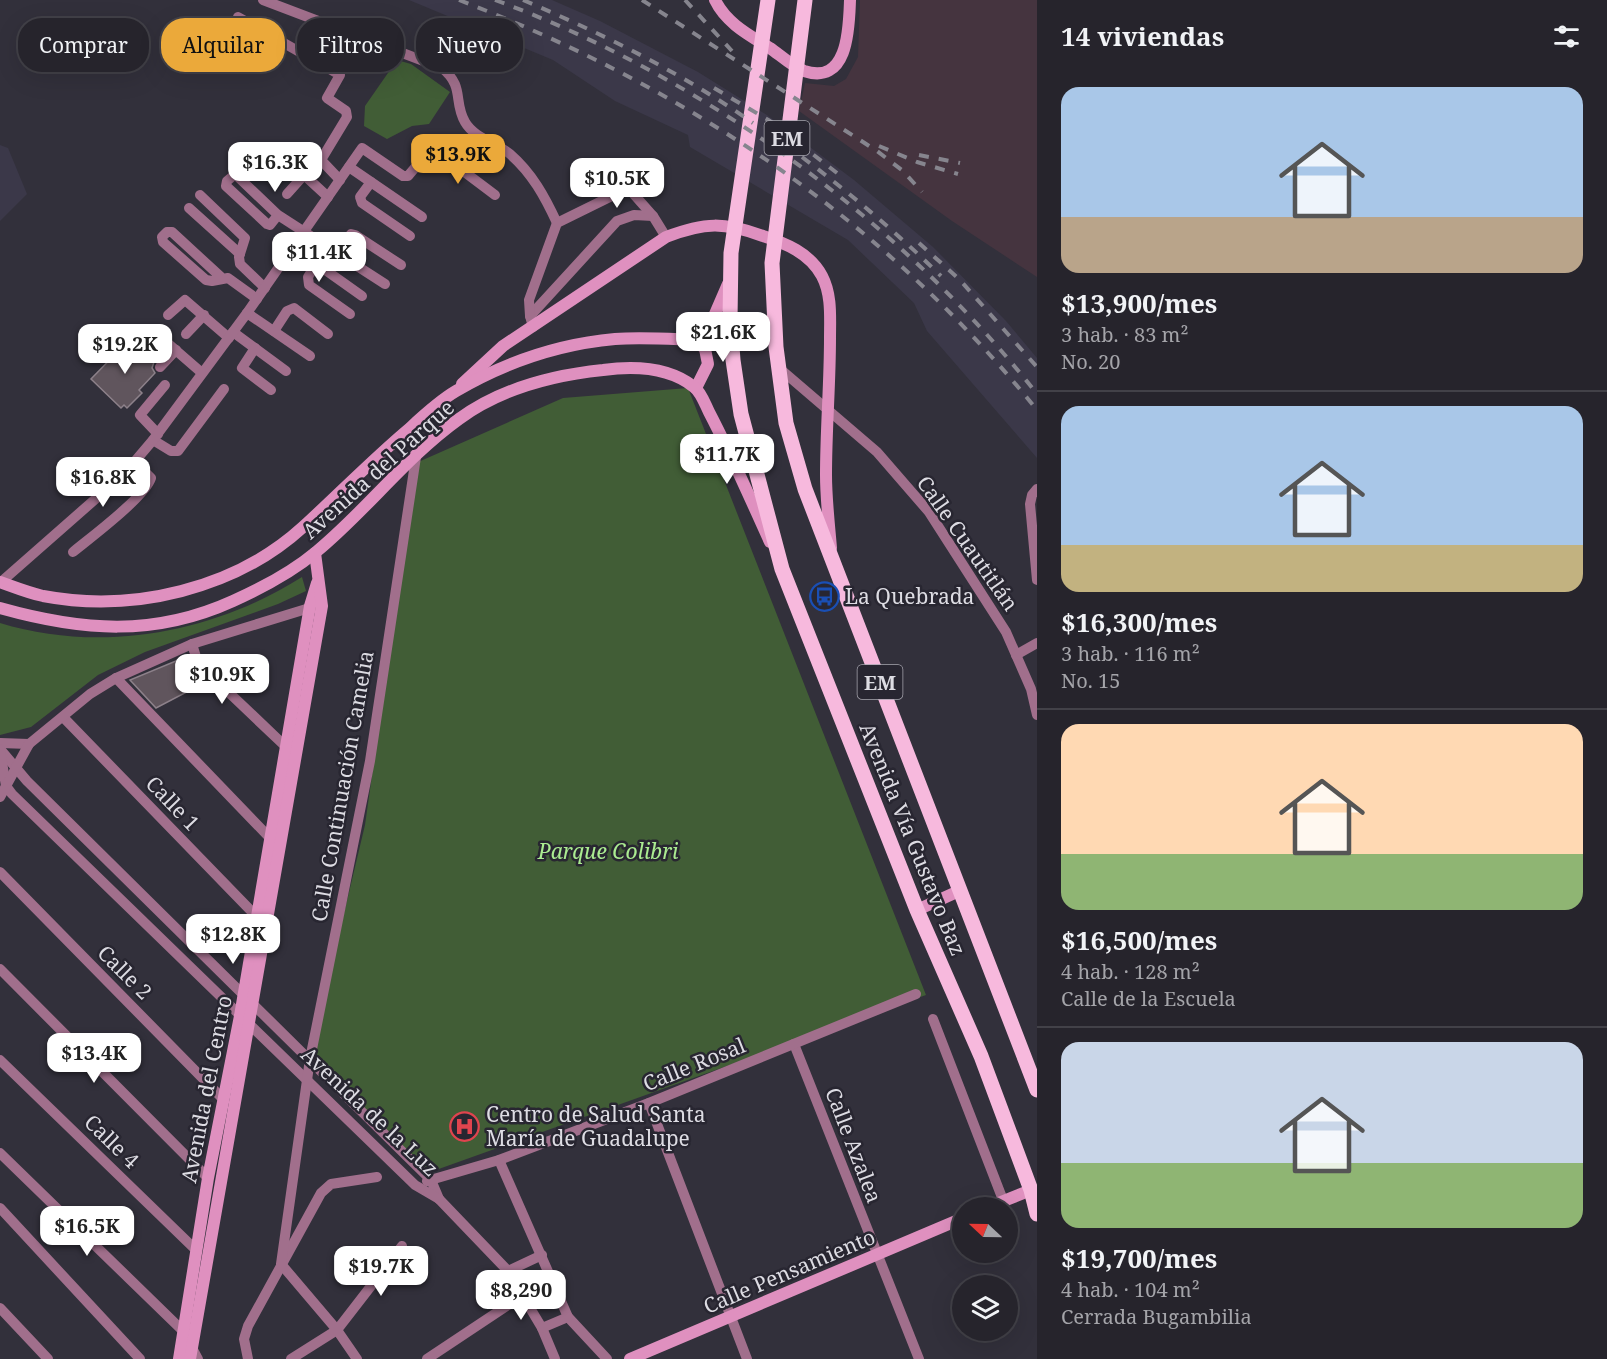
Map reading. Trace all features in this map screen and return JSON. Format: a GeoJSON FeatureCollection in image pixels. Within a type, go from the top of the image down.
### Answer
{"type":"FeatureCollection","features":[{"type":"Feature","properties":{"kind":"main road"},"geometry":{"type":"LineString","coordinates":[[715,0],[724,15],[739,28],[804,71],[818,73],[833,68],[844,54],[849,34],[850,0]]}},
{"type":"Feature","properties":{"kind":"main road","name":"Avenida Vía Gustavo Baz"},"geometry":{"type":"LineString","coordinates":[[767,4],[731,253],[733,360],[741,414],[782,569],[917,910],[981,1056],[1031,1190]]}},
{"type":"Feature","properties":{"kind":"main road","name":"Avenida Vía Gustavo Baz"},"geometry":{"type":"LineString","coordinates":[[804,6],[771,263],[779,368],[786,423],[805,489],[1037,1090]]}},
{"type":"Feature","properties":{"kind":"main road"},"geometry":{"type":"LineString","coordinates":[[454,392],[489,357],[531,322],[666,237],[692,227],[717,225],[740,227],[789,245],[806,256],[822,275],[829,298],[826,477],[831,552]]}},
{"type":"Feature","properties":{"kind":"main road"},"geometry":{"type":"LineString","coordinates":[[730,280],[712,321],[696,340],[705,349],[708,364],[696,388],[717,427],[782,569]]}},
{"type":"Feature","properties":{"kind":"main road","name":"Avenida del Parque"},"geometry":{"type":"LineString","coordinates":[[1,582],[42,595],[66,599],[126,600],[161,596],[208,583],[259,559],[301,529],[384,450],[454,392],[497,369],[535,355],[588,343],[642,338],[696,340]]}},
{"type":"Feature","properties":{"kind":"main road","name":"Avenida del Parque"},"geometry":{"type":"LineString","coordinates":[[0,608],[67,625],[131,628],[163,624],[198,615],[269,583],[315,553],[460,418],[492,399],[531,384],[591,371],[621,368],[661,371],[696,388]]}},
{"type":"Feature","properties":{"kind":"main road","name":"Avenida del Centro"},"geometry":{"type":"LineString","coordinates":[[191,1353],[248,1000],[316,606],[318,579],[315,553]]}},
{"type":"Feature","properties":{"kind":"main road","name":"Avenida del Centro"},"geometry":{"type":"LineString","coordinates":[[248,1000],[256,916],[285,746],[316,606]]}},
{"type":"Feature","properties":{"kind":"main road"},"geometry":{"type":"LineString","coordinates":[[917,910],[959,891]]}},
{"type":"Feature","properties":{"kind":"main road","name":"Avenida del Centro"},"geometry":{"type":"LineString","coordinates":[[179,1359],[223,1099],[245,1020]]}},
{"type":"Feature","properties":{"kind":"main road"},"geometry":{"type":"LineString","coordinates":[[1011,1197],[1031,1190]]}},
{"type":"Feature","properties":{"kind":"main road","name":"EM"},"geometry":{"type":"LineString","coordinates":[[1031,1190],[1037,1214]]}},
{"type":"Feature","properties":{"kind":"main road","name":"Calle Pensamiento"},"geometry":{"type":"LineString","coordinates":[[630,1359],[952,1223]]}},
{"type":"Feature","properties":{"kind":"street"},"geometry":{"type":"LineString","coordinates":[[263,0],[442,68],[452,76],[464,121],[471,129],[509,153],[528,172],[545,195],[557,223],[529,300],[531,322]]}},
{"type":"Feature","properties":{"kind":"street"},"geometry":{"type":"LineString","coordinates":[[238,17],[340,75],[327,98],[346,111],[347,117],[321,160],[340,180]]}},
{"type":"Feature","properties":{"kind":"street"},"geometry":{"type":"LineString","coordinates":[[1,582],[88,507],[135,462],[247,313],[362,148],[403,176],[408,176],[429,151],[435,149],[495,195]]}},
{"type":"Feature","properties":{"kind":"street"},"geometry":{"type":"LineString","coordinates":[[276,149],[328,197]]}},
{"type":"Feature","properties":{"kind":"street"},"geometry":{"type":"LineString","coordinates":[[349,167],[423,218]]}},
{"type":"Feature","properties":{"kind":"street"},"geometry":{"type":"LineString","coordinates":[[287,194],[304,175]]}},
{"type":"Feature","properties":{"kind":"street"},"geometry":{"type":"LineString","coordinates":[[278,215],[270,225],[267,224],[226,186],[227,181],[237,176],[278,215],[385,284]]}},
{"type":"Feature","properties":{"kind":"street"},"geometry":{"type":"LineString","coordinates":[[371,182],[360,197],[362,203],[410,236]]}},
{"type":"Feature","properties":{"kind":"street"},"geometry":{"type":"LineString","coordinates":[[557,223],[624,190],[634,193],[653,216],[666,237]]}},
{"type":"Feature","properties":{"kind":"street"},"geometry":{"type":"LineString","coordinates":[[201,195],[246,238],[240,254],[240,264],[265,288]]}},
{"type":"Feature","properties":{"kind":"street"},"geometry":{"type":"LineString","coordinates":[[189,208],[240,254]]}},
{"type":"Feature","properties":{"kind":"street"},"geometry":{"type":"LineString","coordinates":[[531,322],[617,221],[634,215],[653,216]]}},
{"type":"Feature","properties":{"kind":"street"},"geometry":{"type":"LineString","coordinates":[[222,278],[212,282],[206,280],[163,242],[162,237],[167,232],[172,232],[222,278],[234,282],[257,299]]}},
{"type":"Feature","properties":{"kind":"street"},"geometry":{"type":"LineString","coordinates":[[336,253],[351,234],[401,265]]}},
{"type":"Feature","properties":{"kind":"street"},"geometry":{"type":"LineString","coordinates":[[293,248],[362,296]]}},
{"type":"Feature","properties":{"kind":"street"},"geometry":{"type":"LineString","coordinates":[[316,264],[308,277],[309,285],[350,314]]}},
{"type":"Feature","properties":{"kind":"street"},"geometry":{"type":"LineString","coordinates":[[168,315],[185,300],[231,335],[255,348],[286,371]]}},
{"type":"Feature","properties":{"kind":"street"},"geometry":{"type":"LineString","coordinates":[[274,331],[287,311],[294,309],[328,334]]}},
{"type":"Feature","properties":{"kind":"street"},"geometry":{"type":"LineString","coordinates":[[247,313],[310,356]]}},
{"type":"Feature","properties":{"kind":"street"},"geometry":{"type":"LineString","coordinates":[[186,334],[204,315]]}},
{"type":"Feature","properties":{"kind":"street"},"geometry":{"type":"LineString","coordinates":[[145,340],[151,333],[156,333],[202,373]]}},
{"type":"Feature","properties":{"kind":"street"},"geometry":{"type":"LineString","coordinates":[[255,348],[242,368],[270,390]]}},
{"type":"Feature","properties":{"kind":"street"},"geometry":{"type":"LineString","coordinates":[[160,367],[176,350]]}},
{"type":"Feature","properties":{"kind":"street","name":"Calle Cuautitlán"},"geometry":{"type":"LineString","coordinates":[[779,368],[877,452],[928,513],[1006,632],[1031,689],[1037,716]]}},
{"type":"Feature","properties":{"kind":"street"},"geometry":{"type":"LineString","coordinates":[[165,385],[140,416],[155,437],[171,451],[177,451],[224,389]]}},
{"type":"Feature","properties":{"kind":"street","name":"Calle Continuación Camelia"},"geometry":{"type":"LineString","coordinates":[[281,1264],[310,1059],[370,761],[416,457]]}},
{"type":"Feature","properties":{"kind":"street"},"geometry":{"type":"LineString","coordinates":[[73,552],[130,504],[150,483],[152,478],[135,462]]}},
{"type":"Feature","properties":{"kind":"street"},"geometry":{"type":"LineString","coordinates":[[1037,489],[1032,495],[1030,504],[1037,580]]}},
{"type":"Feature","properties":{"kind":"street"},"geometry":{"type":"LineString","coordinates":[[0,797],[29,744],[90,694],[116,678],[192,644],[316,606]]}},
{"type":"Feature","properties":{"kind":"street"},"geometry":{"type":"LineString","coordinates":[[1016,655],[1037,643]]}},
{"type":"Feature","properties":{"kind":"street"},"geometry":{"type":"LineString","coordinates":[[192,644],[202,667],[285,746]]}},
{"type":"Feature","properties":{"kind":"street"},"geometry":{"type":"LineString","coordinates":[[116,678],[270,838]]}},
{"type":"Feature","properties":{"kind":"street","name":"Calle 1"},"geometry":{"type":"LineString","coordinates":[[63,717],[256,916]]}},
{"type":"Feature","properties":{"kind":"street"},"geometry":{"type":"LineString","coordinates":[[0,743],[29,744]]}},
{"type":"Feature","properties":{"kind":"street","name":"Avenida de la Luz"},"geometry":{"type":"LineString","coordinates":[[0,750],[248,1000],[431,1180],[439,1199]]}},
{"type":"Feature","properties":{"kind":"street","name":"Avenida de la Luz"},"geometry":{"type":"LineString","coordinates":[[0,750],[6,786],[416,1185],[439,1199]]}},
{"type":"Feature","properties":{"kind":"street","name":"Calle 2"},"geometry":{"type":"LineString","coordinates":[[0,872],[223,1099]]}},
{"type":"Feature","properties":{"kind":"street"},"geometry":{"type":"LineString","coordinates":[[0,969],[208,1178]]}},
{"type":"Feature","properties":{"kind":"street","name":"Calle Rosal"},"geometry":{"type":"LineString","coordinates":[[416,1185],[499,1160],[649,1103],[916,994]]}},
{"type":"Feature","properties":{"kind":"street"},"geometry":{"type":"LineString","coordinates":[[933,1019],[1002,1197]]}},
{"type":"Feature","properties":{"kind":"street","name":"Calle Azalea"},"geometry":{"type":"LineString","coordinates":[[794,1044],[919,1359]]}},
{"type":"Feature","properties":{"kind":"street","name":"Calle 4"},"geometry":{"type":"LineString","coordinates":[[0,1060],[197,1251]]}},
{"type":"Feature","properties":{"kind":"street"},"geometry":{"type":"LineString","coordinates":[[649,1103],[747,1359]]}},
{"type":"Feature","properties":{"kind":"street"},"geometry":{"type":"LineString","coordinates":[[0,1153],[183,1331],[191,1353],[198,1359]]}},
{"type":"Feature","properties":{"kind":"street"},"geometry":{"type":"LineString","coordinates":[[499,1160],[568,1317],[608,1359]]}},
{"type":"Feature","properties":{"kind":"street","name":"Calle Continuación Camelia"},"geometry":{"type":"LineString","coordinates":[[248,1359],[244,1339],[248,1326],[326,1187],[331,1184],[377,1177]]}},
{"type":"Feature","properties":{"kind":"street"},"geometry":{"type":"LineString","coordinates":[[439,1199],[508,1271],[542,1328],[555,1359]]}},
{"type":"Feature","properties":{"kind":"street"},"geometry":{"type":"LineString","coordinates":[[0,1208],[140,1359]]}},
{"type":"Feature","properties":{"kind":"street"},"geometry":{"type":"LineString","coordinates":[[291,1359],[337,1330],[402,1246]]}},
{"type":"Feature","properties":{"kind":"street"},"geometry":{"type":"LineString","coordinates":[[508,1271],[542,1255]]}},
{"type":"Feature","properties":{"kind":"street"},"geometry":{"type":"LineString","coordinates":[[281,1264],[337,1330],[357,1359]]}},
{"type":"Feature","properties":{"kind":"street"},"geometry":{"type":"LineString","coordinates":[[427,1359],[522,1294]]}},
{"type":"Feature","properties":{"kind":"street"},"geometry":{"type":"LineString","coordinates":[[0,1308],[48,1359]]}},
{"type":"Feature","properties":{"kind":"street"},"geometry":{"type":"LineString","coordinates":[[542,1328],[568,1317]]}},
{"type":"Feature","properties":{"kind":"shaded area"},"geometry":{"type":"Polygon","coordinates":[[[409,0],[552,0],[600,21],[698,72],[767,115],[854,180],[933,247],[1006,321],[1037,358],[1037,458],[927,331],[914,303],[848,240],[690,147],[688,135],[615,101],[553,60],[523,48],[523,18],[452,18],[409,0]]]}},
{"type":"Feature","properties":{"kind":"shaded area"},"geometry":{"type":"Polygon","coordinates":[[[860,0],[1037,0],[1037,277],[952,221],[799,111],[805,83],[834,86],[846,79],[858,57],[860,0]]]}},
{"type":"Feature","properties":{"kind":"shaded area"},"geometry":{"type":"Polygon","coordinates":[[[0,145],[8,148],[27,194],[0,221],[0,145]]]}},
{"type":"Feature","properties":{"kind":"green space"},"geometry":{"type":"Polygon","coordinates":[[[404,62],[411,64],[416,68],[416,72],[422,72],[450,92],[429,124],[412,126],[387,139],[364,126],[365,106],[389,72],[404,72],[404,62]]]}},
{"type":"Feature","properties":{"kind":"green space","name":"Parque Colibri"},"geometry":{"type":"Polygon","coordinates":[[[688,388],[926,995],[422,1175],[311,1052],[365,825],[416,463],[563,398],[688,388]]]}},
{"type":"Feature","properties":{"kind":"green space"},"geometry":{"type":"Polygon","coordinates":[[[302,577],[306,591],[278,604],[145,652],[98,675],[31,727],[0,735],[0,623],[38,632],[77,637],[117,637],[156,633],[232,612],[302,577]]]}},
{"type":"Feature","properties":{"kind":"building"},"geometry":{"type":"Polygon","coordinates":[[[130,339],[154,362],[152,368],[155,373],[139,390],[142,393],[127,408],[124,405],[121,408],[91,379],[130,339]]]}},
{"type":"Feature","properties":{"kind":"building"},"geometry":{"type":"Polygon","coordinates":[[[188,656],[202,684],[156,708],[130,680],[188,656]]]}},
{"type":"Feature","properties":{"kind":"railway"},"geometry":{"type":"LineString","coordinates":[[459,0],[543,35],[624,74],[701,118],[776,166],[847,220],[914,278],[978,341],[1037,410]]}},
{"type":"Feature","properties":{"kind":"railway"},"geometry":{"type":"LineString","coordinates":[[495,0],[572,32],[648,69],[722,112],[793,161],[860,213],[924,270],[983,331],[1037,394]]}},
{"type":"Feature","properties":{"kind":"railway"},"geometry":{"type":"LineString","coordinates":[[523,0],[670,71],[753,123]]}},
{"type":"Feature","properties":{"kind":"railway"},"geometry":{"type":"LineString","coordinates":[[642,0],[877,151],[903,171],[922,192]]}},
{"type":"Feature","properties":{"kind":"railway"},"geometry":{"type":"LineString","coordinates":[[685,0],[732,51]]}},
{"type":"Feature","properties":{"kind":"railway"},"geometry":{"type":"LineString","coordinates":[[714,88],[770,121],[837,173]]}},
{"type":"Feature","properties":{"kind":"railway"},"geometry":{"type":"LineString","coordinates":[[879,146],[917,162],[958,174]]}},
{"type":"Feature","properties":{"kind":"railway"},"geometry":{"type":"LineString","coordinates":[[919,155],[960,163]]}},
{"type":"Feature","properties":{"kind":"railway"},"geometry":{"type":"LineString","coordinates":[[802,157],[873,214],[941,276]]}},
{"type":"Feature","properties":{"kind":"railway"},"geometry":{"type":"LineString","coordinates":[[919,243],[960,280],[1037,367]]}},
{"type":"Feature","properties":{"kind":"place","name":"La Quebrada"},"geometry":{"type":"Point","coordinates":[824,596]}},
{"type":"Feature","properties":{"kind":"place","name":"Centro de Salud Santa María de Guadalupe"},"geometry":{"type":"Point","coordinates":[465,1126]}}]}
